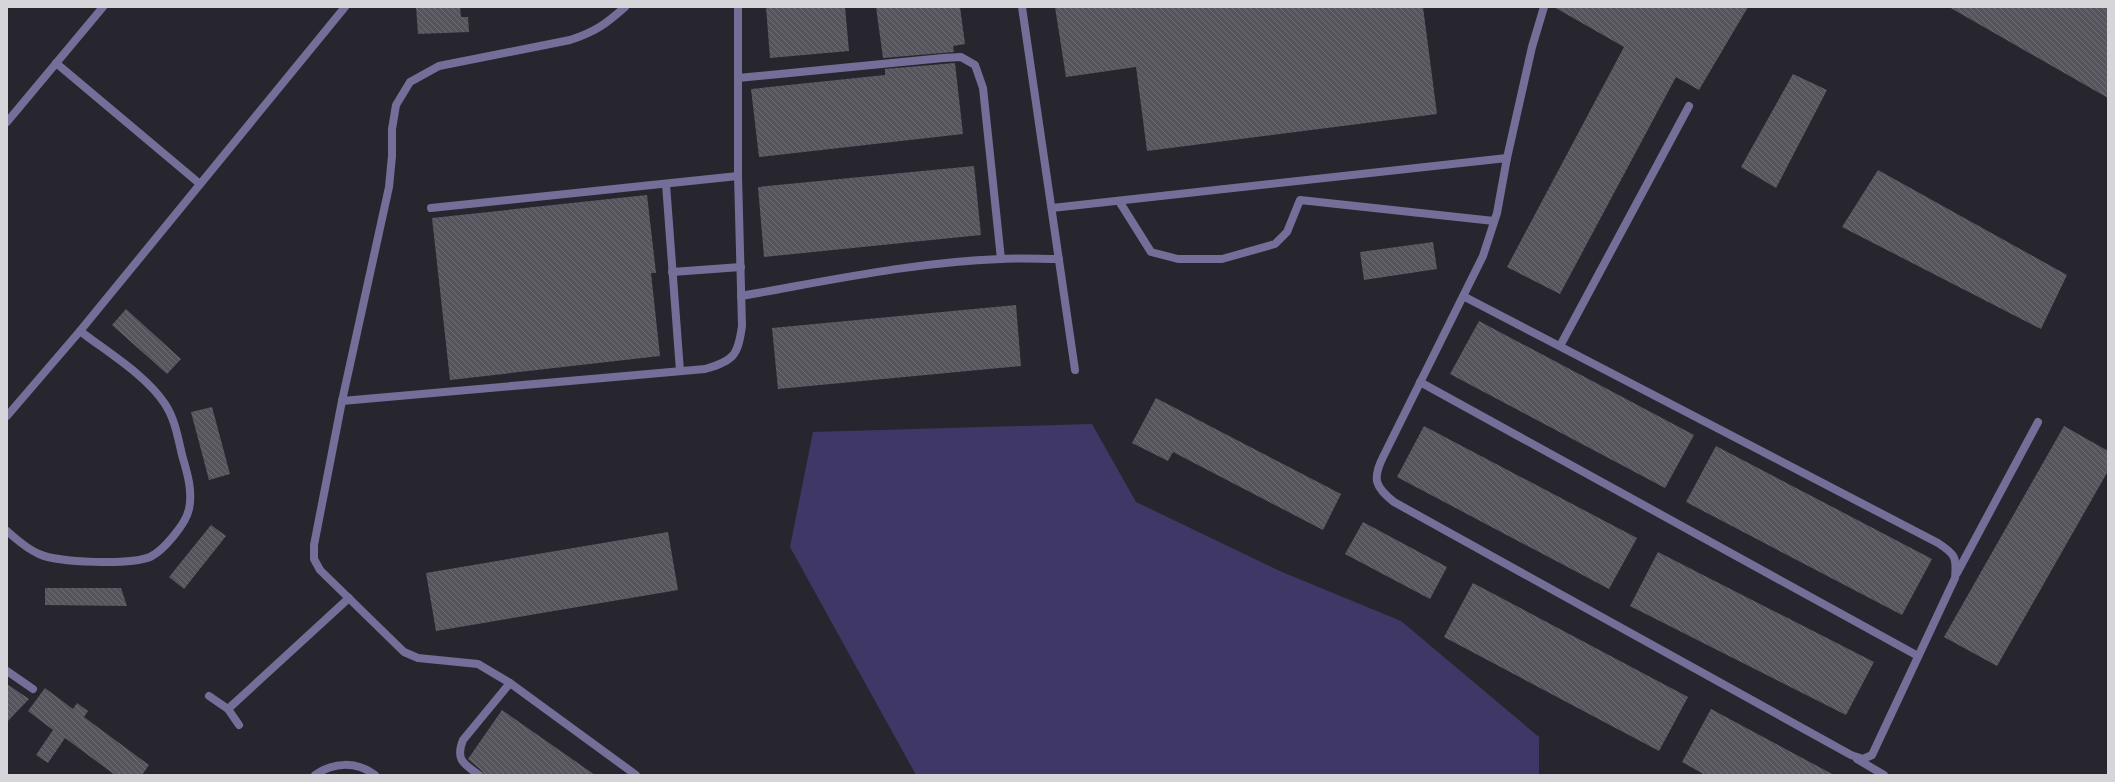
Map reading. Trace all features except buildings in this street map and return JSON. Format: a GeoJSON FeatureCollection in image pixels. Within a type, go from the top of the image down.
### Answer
{"type":"FeatureCollection","features":[{"type":"Feature","properties":{"kind":"street"},"geometry":{"type":"LineString","coordinates":[[7,122],[103,7]]}},
{"type":"Feature","properties":{"kind":"street"},"geometry":{"type":"LineString","coordinates":[[7,416],[80,331],[345,7]]}},
{"type":"Feature","properties":{"kind":"street"},"geometry":{"type":"LineString","coordinates":[[625,7],[605,25],[589,34],[570,40],[439,66],[410,82],[396,105],[392,129],[392,156],[389,187],[342,401],[314,545],[314,559],[320,570],[404,652],[418,658],[478,664],[510,683],[636,775]]}},
{"type":"Feature","properties":{"kind":"street"},"geometry":{"type":"LineString","coordinates":[[342,401],[680,371],[724,364],[735,354],[740,342],[742,331],[738,176],[738,7]]}},
{"type":"Feature","properties":{"kind":"street"},"geometry":{"type":"LineString","coordinates":[[1022,7],[1075,370]]}},
{"type":"Feature","properties":{"kind":"street"},"geometry":{"type":"LineString","coordinates":[[1544,7],[1532,47],[1494,221],[1483,256],[1376,470],[1376,481],[1382,492],[1394,502],[1851,755],[1884,775]]}},
{"type":"Feature","properties":{"kind":"street"},"geometry":{"type":"LineString","coordinates":[[738,78],[960,57],[975,65],[983,88],[1001,259]]}},
{"type":"Feature","properties":{"kind":"street"},"geometry":{"type":"LineString","coordinates":[[56,63],[200,184]]}},
{"type":"Feature","properties":{"kind":"street"},"geometry":{"type":"LineString","coordinates":[[1560,346],[1689,106]]}},
{"type":"Feature","properties":{"kind":"street"},"geometry":{"type":"LineString","coordinates":[[1052,208],[1507,158]]}},
{"type":"Feature","properties":{"kind":"street"},"geometry":{"type":"LineString","coordinates":[[431,208],[738,176]]}},
{"type":"Feature","properties":{"kind":"street"},"geometry":{"type":"LineString","coordinates":[[666,184],[680,371]]}},
{"type":"Feature","properties":{"kind":"street"},"geometry":{"type":"LineString","coordinates":[[1119,201],[1151,252],[1178,259],[1222,259],[1275,244],[1287,232],[1300,200],[1494,221]]}},
{"type":"Feature","properties":{"kind":"street"},"geometry":{"type":"LineString","coordinates":[[741,296],[858,275],[945,264],[1001,259],[1059,259]]}},
{"type":"Feature","properties":{"kind":"street"},"geometry":{"type":"LineString","coordinates":[[672,272],[741,267]]}},
{"type":"Feature","properties":{"kind":"street"},"geometry":{"type":"LineString","coordinates":[[1463,296],[1938,543],[1952,552],[1956,564],[1955,578]]}},
{"type":"Feature","properties":{"kind":"street"},"geometry":{"type":"LineString","coordinates":[[7,531],[39,554],[55,559],[82,561],[137,561],[150,557],[163,549],[186,518],[190,502],[188,478],[173,418],[165,404],[139,377],[80,331]]}},
{"type":"Feature","properties":{"kind":"street"},"geometry":{"type":"LineString","coordinates":[[1420,382],[1918,656]]}},
{"type":"Feature","properties":{"kind":"street"},"geometry":{"type":"LineString","coordinates":[[1851,755],[1863,759],[1872,755],[1955,578],[2038,422]]}},
{"type":"Feature","properties":{"kind":"street"},"geometry":{"type":"LineString","coordinates":[[228,709],[349,598]]}},
{"type":"Feature","properties":{"kind":"street"},"geometry":{"type":"LineString","coordinates":[[7,671],[33,689]]}},
{"type":"Feature","properties":{"kind":"street"},"geometry":{"type":"LineString","coordinates":[[479,775],[464,764],[459,756],[459,749],[463,740],[510,683]]}},
{"type":"Feature","properties":{"kind":"street"},"geometry":{"type":"LineString","coordinates":[[209,696],[228,709],[239,725]]}},
{"type":"Feature","properties":{"kind":"street"},"geometry":{"type":"LineString","coordinates":[[315,775],[326,768],[346,764],[368,770],[375,775]]}},
{"type":"Feature","properties":{"kind":"shaded area"},"geometry":{"type":"Polygon","coordinates":[[[1092,424],[1136,502],[1282,572],[1401,621],[1539,737],[1539,775],[916,775],[790,547],[813,432],[1092,424]]]}}]}
